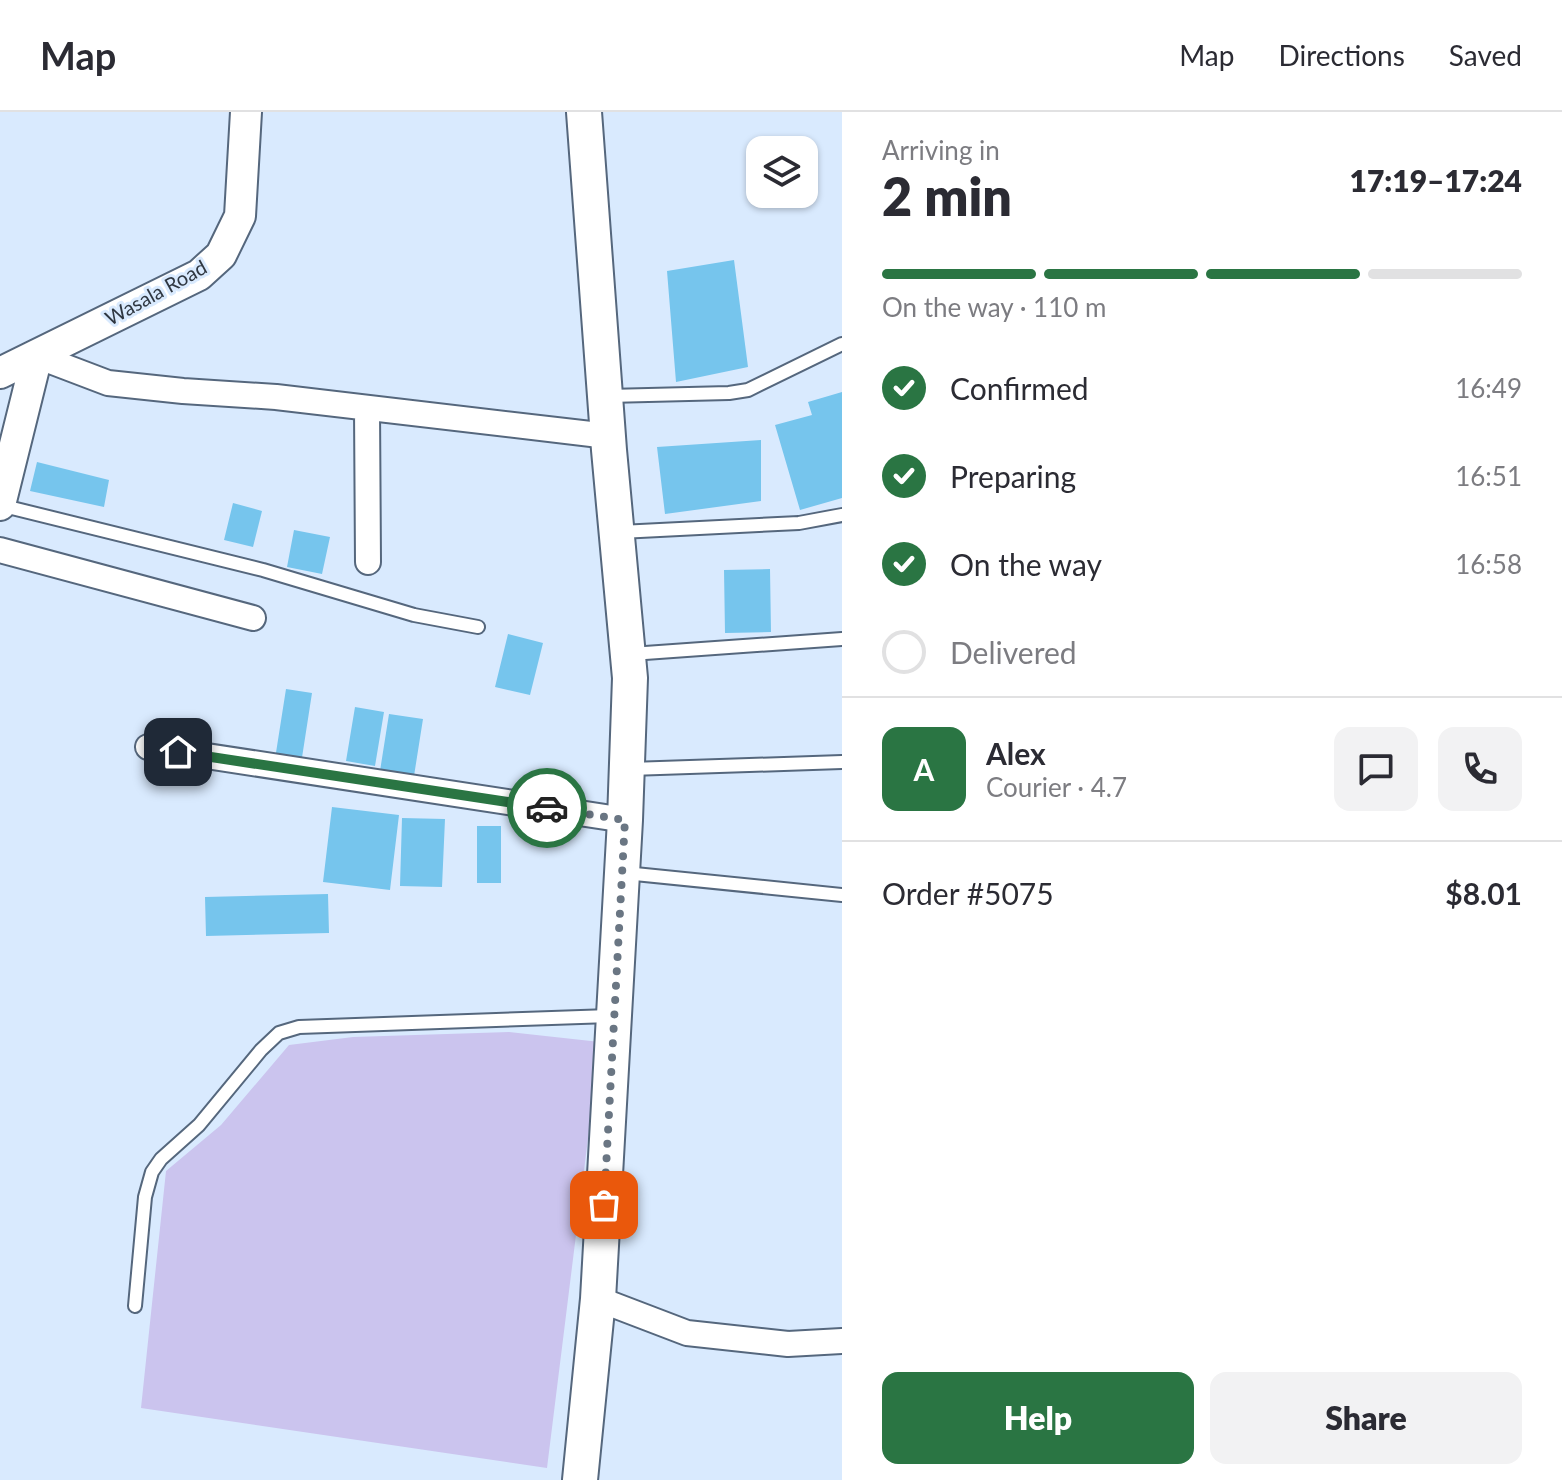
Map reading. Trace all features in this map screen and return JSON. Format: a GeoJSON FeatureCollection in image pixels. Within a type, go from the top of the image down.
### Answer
{"type":"FeatureCollection","features":[{"type":"Feature","properties":{"kind":"main road"},"geometry":{"type":"LineString","coordinates":[[580,1480],[598,1299],[630,678],[584,112]]}},
{"type":"Feature","properties":{"kind":"street","name":"Wasala Road"},"geometry":{"type":"LineString","coordinates":[[0,373],[199,275],[221,255],[240,216],[246,112]]}},
{"type":"Feature","properties":{"kind":"street"},"geometry":{"type":"LineString","coordinates":[[0,505],[37,356],[108,383],[276,397],[608,436]]}},
{"type":"Feature","properties":{"kind":"street"},"geometry":{"type":"LineString","coordinates":[[367,409],[368,562]]}},
{"type":"Feature","properties":{"kind":"street"},"geometry":{"type":"LineString","coordinates":[[0,550],[253,618]]}},
{"type":"Feature","properties":{"kind":"street"},"geometry":{"type":"LineString","coordinates":[[148,747],[625,820]]}},
{"type":"Feature","properties":{"kind":"street"},"geometry":{"type":"LineString","coordinates":[[598,1299],[687,1333],[788,1344],[842,1341]]}},
{"type":"Feature","properties":{"kind":"lane"},"geometry":{"type":"LineString","coordinates":[[605,396],[748,390],[842,344]]}},
{"type":"Feature","properties":{"kind":"lane"},"geometry":{"type":"LineString","coordinates":[[0,505],[263,570],[414,615],[478,627]]}},
{"type":"Feature","properties":{"kind":"lane"},"geometry":{"type":"LineString","coordinates":[[617,533],[799,523],[842,515]]}},
{"type":"Feature","properties":{"kind":"lane"},"geometry":{"type":"LineString","coordinates":[[628,654],[842,639]]}},
{"type":"Feature","properties":{"kind":"lane"},"geometry":{"type":"LineString","coordinates":[[627,769],[842,762]]}},
{"type":"Feature","properties":{"kind":"lane"},"geometry":{"type":"LineString","coordinates":[[622,872],[842,895]]}},
{"type":"Feature","properties":{"kind":"lane"},"geometry":{"type":"LineString","coordinates":[[135,1306],[145,1197],[152,1172],[161,1159],[199,1125],[261,1050],[279,1033],[299,1027],[614,1016]]}},
{"type":"Feature","properties":{"kind":"shaded area"},"geometry":{"type":"Polygon","coordinates":[[[509,1032],[600,1042],[547,1468],[141,1408],[166,1171],[221,1125],[289,1045],[353,1037],[509,1032]]]}},
{"type":"Feature","properties":{"kind":"building"},"geometry":{"type":"Polygon","coordinates":[[[734,260],[748,367],[676,382],[667,271],[734,260]]]}},
{"type":"Feature","properties":{"kind":"building"},"geometry":{"type":"Polygon","coordinates":[[[842,392],[842,498],[800,510],[775,425],[812,415],[808,402],[842,392]]]}},
{"type":"Feature","properties":{"kind":"building"},"geometry":{"type":"Polygon","coordinates":[[[761,440],[761,501],[665,514],[657,447],[761,440]]]}},
{"type":"Feature","properties":{"kind":"building"},"geometry":{"type":"Polygon","coordinates":[[[37,462],[109,480],[104,507],[30,491],[37,462]]]}},
{"type":"Feature","properties":{"kind":"building"},"geometry":{"type":"Polygon","coordinates":[[[233,503],[262,511],[253,547],[224,540],[233,503]]]}},
{"type":"Feature","properties":{"kind":"building"},"geometry":{"type":"Polygon","coordinates":[[[294,530],[330,537],[322,574],[287,567],[294,530]]]}},
{"type":"Feature","properties":{"kind":"building"},"geometry":{"type":"Polygon","coordinates":[[[770,569],[771,632],[725,633],[724,570],[770,569]]]}},
{"type":"Feature","properties":{"kind":"building"},"geometry":{"type":"Polygon","coordinates":[[[508,634],[543,643],[530,695],[495,687],[508,634]]]}},
{"type":"Feature","properties":{"kind":"building"},"geometry":{"type":"Polygon","coordinates":[[[286,689],[312,693],[301,764],[275,759],[286,689]]]}},
{"type":"Feature","properties":{"kind":"building"},"geometry":{"type":"Polygon","coordinates":[[[355,707],[384,712],[375,766],[346,761],[355,707]]]}},
{"type":"Feature","properties":{"kind":"building"},"geometry":{"type":"Polygon","coordinates":[[[389,714],[423,719],[414,776],[380,771],[389,714]]]}},
{"type":"Feature","properties":{"kind":"building"},"geometry":{"type":"Polygon","coordinates":[[[332,807],[399,815],[390,890],[323,882],[332,807]]]}},
{"type":"Feature","properties":{"kind":"building"},"geometry":{"type":"Polygon","coordinates":[[[402,818],[445,819],[442,887],[400,886],[402,818]]]}},
{"type":"Feature","properties":{"kind":"building"},"geometry":{"type":"Polygon","coordinates":[[[477,826],[501,826],[501,883],[477,883],[477,826]]]}},
{"type":"Feature","properties":{"kind":"building"},"geometry":{"type":"Polygon","coordinates":[[[328,894],[329,933],[206,936],[205,897],[328,894]]]}},
{"type":"Feature","properties":{"kind":"way so far"},"geometry":{"type":"LineString","coordinates":[[547,808],[625,820],[604,1205]]}},
{"type":"Feature","properties":{"kind":"route"},"geometry":{"type":"LineString","coordinates":[[178,752],[547,808]]}}]}
